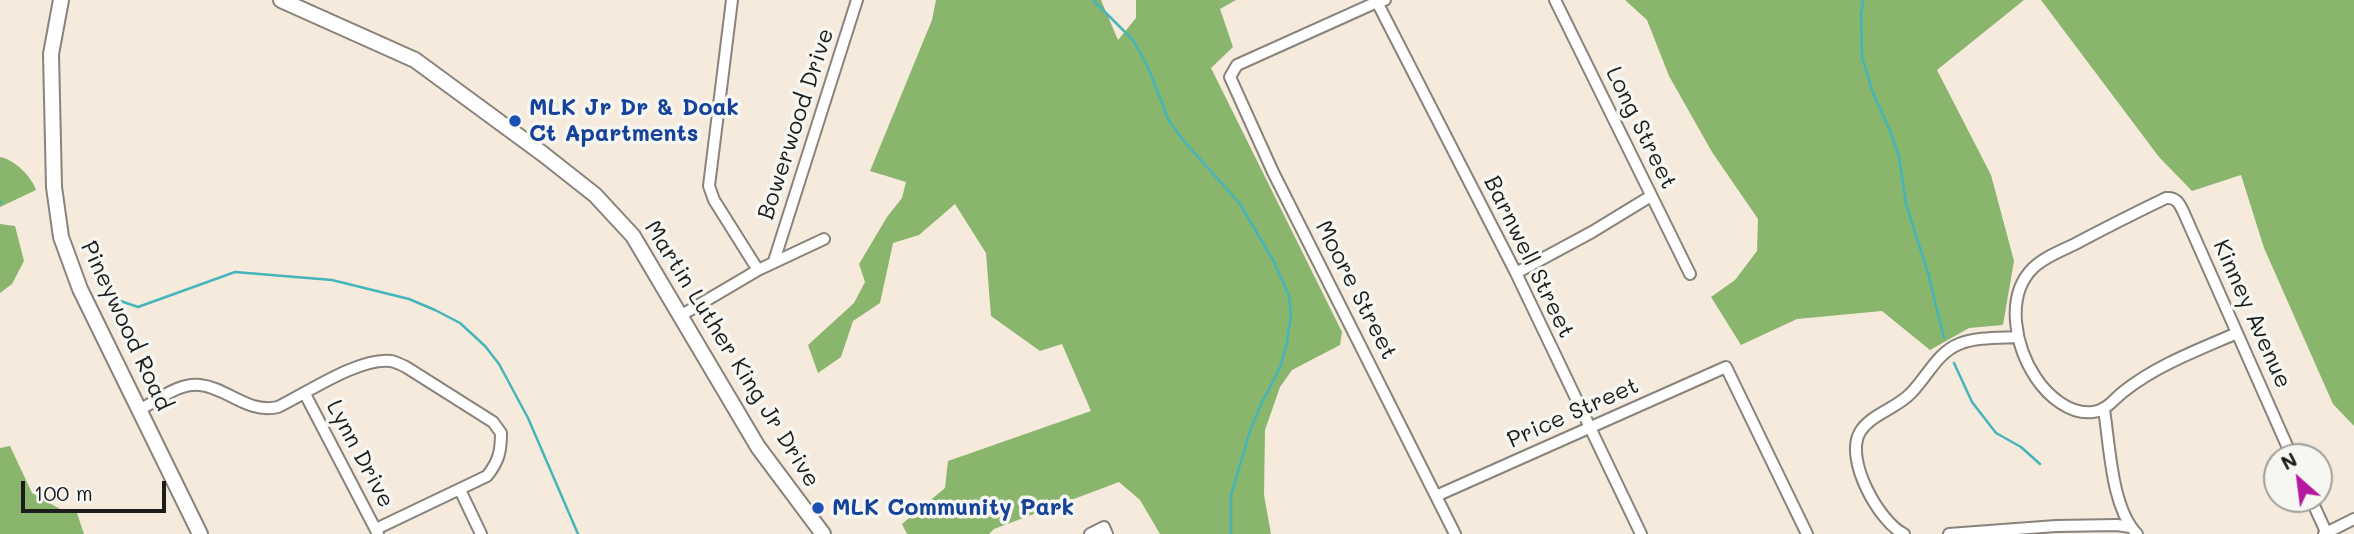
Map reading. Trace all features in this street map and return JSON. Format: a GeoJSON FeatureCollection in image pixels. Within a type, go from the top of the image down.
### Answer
{"type":"FeatureCollection","features":[{"type":"Feature","properties":{"kind":"street","name":"Pineywood Road"},"geometry":{"type":"LineString","coordinates":[[61,0],[51,54],[54,187],[61,237],[80,289],[200,534]]}},
{"type":"Feature","properties":{"kind":"street","name":"Martin Luther King Jr Drive"},"geometry":{"type":"LineString","coordinates":[[281,0],[415,60],[595,195],[633,236],[758,447],[823,534]]}},
{"type":"Feature","properties":{"kind":"street"},"geometry":{"type":"LineString","coordinates":[[732,0],[709,186],[714,200],[758,270]]}},
{"type":"Feature","properties":{"kind":"street","name":"Bowerwood Drive"},"geometry":{"type":"LineString","coordinates":[[774,261],[857,0]]}},
{"type":"Feature","properties":{"kind":"street","name":"Long Street"},"geometry":{"type":"LineString","coordinates":[[1555,0],[1690,274]]}},
{"type":"Feature","properties":{"kind":"street","name":"Moore Street"},"geometry":{"type":"LineString","coordinates":[[1380,1],[1237,65],[1230,77],[1273,172],[1455,534]]}},
{"type":"Feature","properties":{"kind":"street","name":"Barnwell Street"},"geometry":{"type":"LineString","coordinates":[[1380,1],[1516,273],[1641,534]]}},
{"type":"Feature","properties":{"kind":"street"},"geometry":{"type":"LineString","coordinates":[[1516,273],[1651,196]]}},
{"type":"Feature","properties":{"kind":"street","name":"Kinney Avenue"},"geometry":{"type":"LineString","coordinates":[[2018,337],[2016,311],[2019,291],[2035,267],[2166,198],[2172,198],[2183,211],[2286,443]]}},
{"type":"Feature","properties":{"kind":"street"},"geometry":{"type":"LineString","coordinates":[[680,316],[774,261],[824,239]]}},
{"type":"Feature","properties":{"kind":"street"},"geometry":{"type":"LineString","coordinates":[[1904,534],[1883,517],[1864,480],[1856,456],[1860,432],[1875,418],[1903,401],[1938,358],[1959,343],[2018,337],[2036,378],[2059,402],[2076,411],[2091,412],[2104,410],[2152,372],[2237,333]]}},
{"type":"Feature","properties":{"kind":"street"},"geometry":{"type":"LineString","coordinates":[[139,410],[180,388],[200,385],[266,410],[278,407],[355,368],[376,362],[392,361],[422,375],[483,414],[501,433],[501,453],[487,476],[377,532]]}},
{"type":"Feature","properties":{"kind":"street","name":"Price Street"},"geometry":{"type":"LineString","coordinates":[[1436,496],[1726,367],[1807,534]]}},
{"type":"Feature","properties":{"kind":"street","name":"Lynn Drive"},"geometry":{"type":"LineString","coordinates":[[305,394],[377,532]]}},
{"type":"Feature","properties":{"kind":"street"},"geometry":{"type":"LineString","coordinates":[[2104,410],[2120,504],[2134,530]]}},
{"type":"Feature","properties":{"kind":"street"},"geometry":{"type":"LineString","coordinates":[[460,490],[481,534]]}},
{"type":"Feature","properties":{"kind":"street"},"geometry":{"type":"LineString","coordinates":[[2317,513],[2326,534],[2354,519]]}},
{"type":"Feature","properties":{"kind":"street"},"geometry":{"type":"LineString","coordinates":[[1950,534],[2068,526],[2117,525],[2134,530]]}},
{"type":"Feature","properties":{"kind":"street"},"geometry":{"type":"LineString","coordinates":[[1090,534],[1105,531]]}},
{"type":"Feature","properties":{"kind":"green space"},"geometry":{"type":"Polygon","coordinates":[[[936,0],[1101,0],[1118,40],[1136,18],[1136,0],[1236,0],[1220,9],[1233,47],[1211,68],[1342,332],[1340,345],[1292,370],[1280,387],[1265,430],[1264,495],[1271,534],[1160,534],[1140,500],[1119,482],[994,529],[989,534],[907,534],[902,524],[945,488],[948,461],[1091,411],[1062,344],[1040,351],[991,316],[986,253],[955,204],[919,235],[893,243],[880,303],[853,321],[841,357],[818,373],[808,345],[854,303],[865,282],[859,264],[887,217],[902,198],[906,182],[870,171],[932,20],[936,0]]]}},
{"type":"Feature","properties":{"kind":"green space"},"geometry":{"type":"Polygon","coordinates":[[[1625,0],[2024,0],[1937,70],[1991,175],[2014,261],[2003,325],[1969,328],[1930,350],[1882,311],[1797,319],[1741,345],[1711,297],[1735,280],[1757,251],[1758,219],[1712,152],[1669,76],[1647,20],[1625,0]]]}},
{"type":"Feature","properties":{"kind":"green space"},"geometry":{"type":"Polygon","coordinates":[[[2041,0],[2354,0],[2354,426],[2333,404],[2264,248],[2241,175],[2192,191],[2159,157],[2041,0]]]}},
{"type":"Feature","properties":{"kind":"green space"},"geometry":{"type":"Polygon","coordinates":[[[0,157],[22,169],[36,190],[0,207],[0,157]]]}},
{"type":"Feature","properties":{"kind":"green space"},"geometry":{"type":"Polygon","coordinates":[[[0,224],[15,226],[24,261],[12,284],[0,293],[0,224]]]}},
{"type":"Feature","properties":{"kind":"green space"},"geometry":{"type":"Polygon","coordinates":[[[10,446],[32,493],[60,509],[77,513],[84,534],[0,534],[0,448],[10,446]]]}},
{"type":"Feature","properties":{"kind":"waterway"},"geometry":{"type":"LineString","coordinates":[[1093,0],[1133,40],[1148,67],[1169,121],[1240,204],[1273,260],[1289,296],[1291,315],[1280,368],[1250,431],[1231,495],[1231,534]]}},
{"type":"Feature","properties":{"kind":"waterway"},"geometry":{"type":"LineString","coordinates":[[1863,0],[1862,57],[1873,93],[1899,156],[1906,204],[1928,273],[1944,338]]}},
{"type":"Feature","properties":{"kind":"waterway"},"geometry":{"type":"LineString","coordinates":[[103,295],[138,307],[235,272],[332,280],[409,299],[435,310],[460,323],[485,346],[499,364],[528,418],[578,534]]}},
{"type":"Feature","properties":{"kind":"waterway"},"geometry":{"type":"LineString","coordinates":[[1954,363],[1972,402],[1996,433],[2021,447],[2040,464]]}},
{"type":"Feature","properties":{"kind":"place","name":"MLK Jr Dr & Doak Ct Apartments"},"geometry":{"type":"Point","coordinates":[515,121]}},
{"type":"Feature","properties":{"kind":"place","name":"MLK Community Park"},"geometry":{"type":"Point","coordinates":[818,508]}}]}
